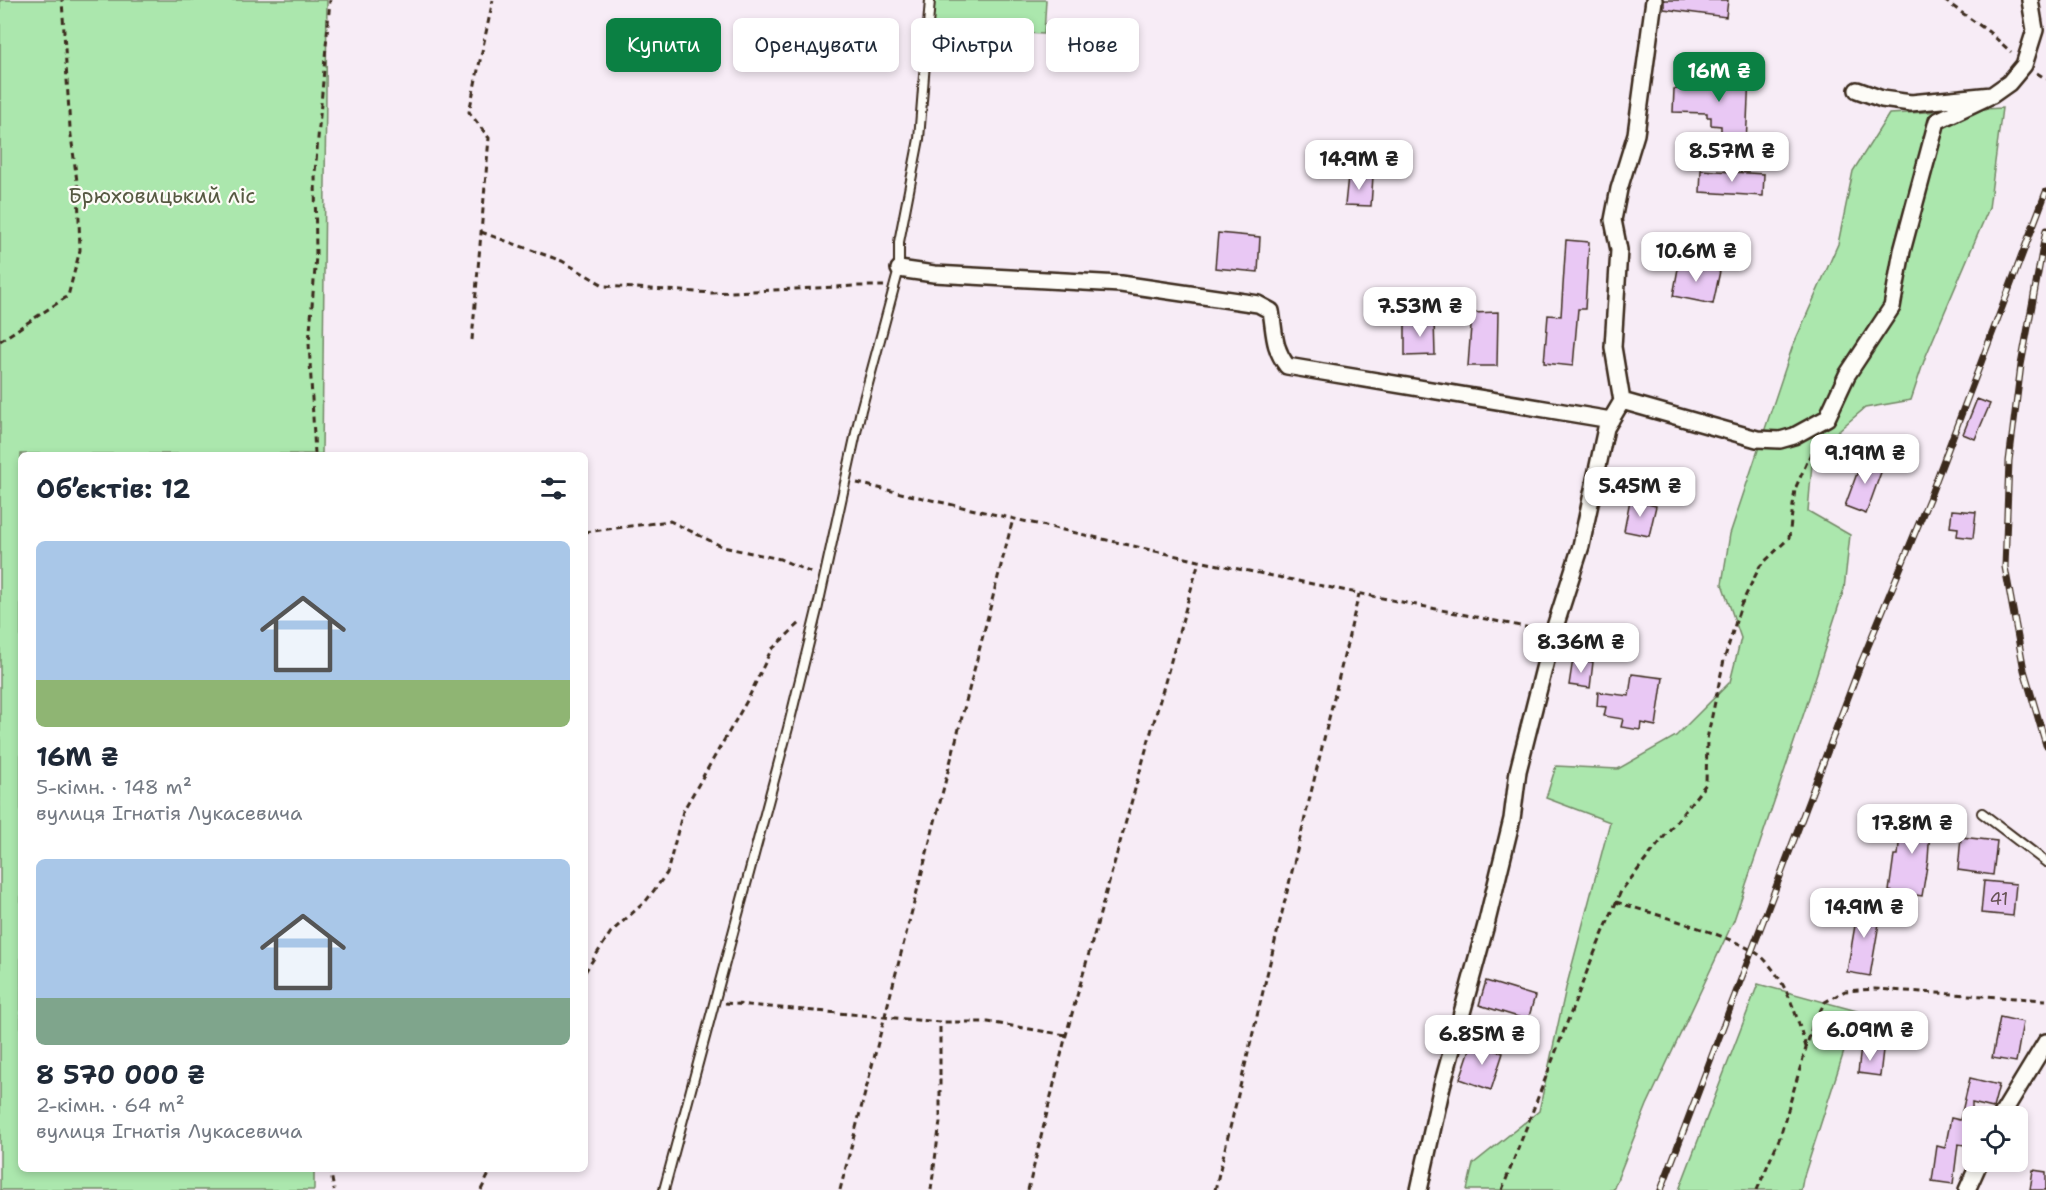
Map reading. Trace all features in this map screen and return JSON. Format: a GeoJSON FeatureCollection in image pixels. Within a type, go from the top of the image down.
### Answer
{"type":"FeatureCollection","features":[{"type":"Feature","properties":{"kind":"street"},"geometry":{"type":"LineString","coordinates":[[1419,1190],[1442,1086],[1512,819],[1518,771],[1553,633],[1581,546],[1606,428],[1622,401],[1613,347],[1619,250],[1613,220],[1619,189],[1636,134],[1654,0]]}},
{"type":"Feature","properties":{"kind":"street"},"geometry":{"type":"LineString","coordinates":[[1622,401],[1757,439],[1780,440],[1794,436],[1827,418],[1847,375],[1892,307],[1902,251],[1937,121],[1992,94],[2009,83],[2025,65],[2035,30],[2030,0]]}},
{"type":"Feature","properties":{"kind":"street"},"geometry":{"type":"LineString","coordinates":[[1857,90],[1882,99],[1911,103],[1992,94]]}},
{"type":"Feature","properties":{"kind":"street"},"geometry":{"type":"LineString","coordinates":[[899,270],[1121,284],[1258,304],[1271,311],[1278,354],[1287,366],[1611,420]]}},
{"type":"Feature","properties":{"kind":"street"},"geometry":{"type":"LineString","coordinates":[[2007,1106],[2046,1042]]}},
{"type":"Feature","properties":{"kind":"street"},"geometry":{"type":"LineString","coordinates":[[1966,1190],[1975,1172]]}},
{"type":"Feature","properties":{"kind":"lane"},"geometry":{"type":"LineString","coordinates":[[664,1190],[788,728],[818,606],[861,410],[899,270],[899,242],[920,139],[930,0]]}},
{"type":"Feature","properties":{"kind":"lane"},"geometry":{"type":"LineString","coordinates":[[1982,813],[2046,862]]}},
{"type":"Feature","properties":{"kind":"path"},"geometry":{"type":"LineString","coordinates":[[0,342],[68,296],[80,250],[78,189],[70,128],[62,0]]}},
{"type":"Feature","properties":{"kind":"path"},"geometry":{"type":"LineString","coordinates":[[315,452],[309,343],[316,256],[315,173],[330,0]]}},
{"type":"Feature","properties":{"kind":"path"},"geometry":{"type":"LineString","coordinates":[[472,340],[489,138],[469,112],[493,0]]}},
{"type":"Feature","properties":{"kind":"path"},"geometry":{"type":"LineString","coordinates":[[1944,0],[1989,32],[2025,65]]}},
{"type":"Feature","properties":{"kind":"path"},"geometry":{"type":"LineString","coordinates":[[481,232],[562,261],[605,286],[712,293],[895,286]]}},
{"type":"Feature","properties":{"kind":"path"},"geometry":{"type":"LineString","coordinates":[[1502,1190],[1591,961],[1621,891],[1706,784],[1707,739],[1724,660],[1741,605],[1760,566],[1789,538],[1795,489],[1827,418]]}},
{"type":"Feature","properties":{"kind":"path"},"geometry":{"type":"LineString","coordinates":[[846,481],[1199,561],[1553,633]]}},
{"type":"Feature","properties":{"kind":"path"},"geometry":{"type":"LineString","coordinates":[[840,1190],[1013,519]]}},
{"type":"Feature","properties":{"kind":"path"},"geometry":{"type":"LineString","coordinates":[[588,532],[670,521],[723,548],[780,559],[824,579]]}},
{"type":"Feature","properties":{"kind":"path"},"geometry":{"type":"LineString","coordinates":[[1028,1190],[1066,1035],[1199,561]]}},
{"type":"Feature","properties":{"kind":"path"},"geometry":{"type":"LineString","coordinates":[[1215,1190],[1359,594]]}},
{"type":"Feature","properties":{"kind":"path"},"geometry":{"type":"LineString","coordinates":[[588,967],[611,932],[646,901],[667,873],[683,812],[748,699],[771,650],[818,606]]}},
{"type":"Feature","properties":{"kind":"path"},"geometry":{"type":"LineString","coordinates":[[1616,902],[1733,942],[1764,958],[1788,992],[1806,1048]]}},
{"type":"Feature","properties":{"kind":"path"},"geometry":{"type":"LineString","coordinates":[[1757,1190],[1780,1137],[1814,1024],[1825,1002],[1845,991],[1875,989],[2046,1000]]}},
{"type":"Feature","properties":{"kind":"path"},"geometry":{"type":"LineString","coordinates":[[713,1002],[940,1022],[988,1022],[1066,1035]]}},
{"type":"Feature","properties":{"kind":"path"},"geometry":{"type":"LineString","coordinates":[[931,1190],[940,1122],[940,1022]]}},
{"type":"Feature","properties":{"kind":"path"},"geometry":{"type":"LineString","coordinates":[[331,1172],[334,1190]]}},
{"type":"Feature","properties":{"kind":"path"},"geometry":{"type":"LineString","coordinates":[[481,1190],[490,1172]]}},
{"type":"Feature","properties":{"kind":"green space","name":"Брюховицький ліс"},"geometry":{"type":"Polygon","coordinates":[[[0,0],[327,0],[322,452],[18,452],[18,1172],[314,1172],[314,1190],[0,1190],[0,0]]]}},
{"type":"Feature","properties":{"kind":"green space"},"geometry":{"type":"Polygon","coordinates":[[[934,0],[1046,0],[1044,34],[1034,33],[1034,18],[932,18],[934,0]]]}},
{"type":"Feature","properties":{"kind":"green space"},"geometry":{"type":"Polygon","coordinates":[[[2002,108],[1989,208],[1925,358],[1911,400],[1865,408],[1813,452],[1808,511],[1850,535],[1844,589],[1734,920],[1647,1105],[1613,1190],[1467,1190],[1473,1164],[1539,1111],[1566,988],[1610,822],[1546,798],[1556,766],[1618,769],[1676,736],[1730,682],[1741,638],[1722,584],[1730,534],[1792,348],[1838,244],[1853,171],[1889,114],[2002,108]]]}},
{"type":"Feature","properties":{"kind":"green space"},"geometry":{"type":"Polygon","coordinates":[[[1758,984],[1857,1011],[1801,1190],[1679,1190],[1758,984]]]}},
{"type":"Feature","properties":{"kind":"building"},"geometry":{"type":"Polygon","coordinates":[[[1664,0],[1728,0],[1726,17],[1664,9],[1664,0]]]}},
{"type":"Feature","properties":{"kind":"building"},"geometry":{"type":"Polygon","coordinates":[[[1693,71],[1749,74],[1746,146],[1721,145],[1721,126],[1711,125],[1711,117],[1707,117],[1707,113],[1673,112],[1674,89],[1692,90],[1693,71]]]}},
{"type":"Feature","properties":{"kind":"building"},"geometry":{"type":"Polygon","coordinates":[[[1701,170],[1764,174],[1763,196],[1700,192],[1701,170]]]}},
{"type":"Feature","properties":{"kind":"building"},"geometry":{"type":"Polygon","coordinates":[[[1348,176],[1373,176],[1371,206],[1345,205],[1348,176]]]}},
{"type":"Feature","properties":{"kind":"building"},"geometry":{"type":"Polygon","coordinates":[[[1218,233],[1260,237],[1258,272],[1215,268],[1218,233]]]}},
{"type":"Feature","properties":{"kind":"building"},"geometry":{"type":"Polygon","coordinates":[[[1566,240],[1589,242],[1585,309],[1578,309],[1573,366],[1544,363],[1548,315],[1561,316],[1566,240]]]}},
{"type":"Feature","properties":{"kind":"building"},"geometry":{"type":"Polygon","coordinates":[[[1679,263],[1720,271],[1713,304],[1673,296],[1679,263]]]}},
{"type":"Feature","properties":{"kind":"building"},"geometry":{"type":"Polygon","coordinates":[[[1498,312],[1497,366],[1468,366],[1472,313],[1498,312]]]}},
{"type":"Feature","properties":{"kind":"building"},"geometry":{"type":"Polygon","coordinates":[[[1434,320],[1435,355],[1405,356],[1405,322],[1434,320]]]}},
{"type":"Feature","properties":{"kind":"building"},"geometry":{"type":"Polygon","coordinates":[[[1977,399],[1990,404],[1975,439],[1963,434],[1977,399]]]}},
{"type":"Feature","properties":{"kind":"building"},"geometry":{"type":"Polygon","coordinates":[[[1863,457],[1884,464],[1866,514],[1845,506],[1863,457]]]}},
{"type":"Feature","properties":{"kind":"building"},"geometry":{"type":"Polygon","coordinates":[[[1630,500],[1656,506],[1649,536],[1624,531],[1630,500]]]}},
{"type":"Feature","properties":{"kind":"building"},"geometry":{"type":"Polygon","coordinates":[[[1952,510],[1976,512],[1973,538],[1957,536],[1958,528],[1950,527],[1952,510]]]}},
{"type":"Feature","properties":{"kind":"building"},"geometry":{"type":"Polygon","coordinates":[[[1573,659],[1593,662],[1590,688],[1569,685],[1573,659]]]}},
{"type":"Feature","properties":{"kind":"building"},"geometry":{"type":"Polygon","coordinates":[[[1632,674],[1663,678],[1656,726],[1641,723],[1640,730],[1621,727],[1623,719],[1604,716],[1606,707],[1597,706],[1598,692],[1629,696],[1632,674]]]}},
{"type":"Feature","properties":{"kind":"building"},"geometry":{"type":"Polygon","coordinates":[[[1902,811],[1931,815],[1928,860],[1922,896],[1889,891],[1894,855],[1898,855],[1902,811]]]}},
{"type":"Feature","properties":{"kind":"building"},"geometry":{"type":"Polygon","coordinates":[[[1961,837],[1997,841],[1993,875],[1958,870],[1961,837]]]}},
{"type":"Feature","properties":{"kind":"building"},"geometry":{"type":"Polygon","coordinates":[[[1984,881],[2016,884],[2013,916],[1981,913],[1984,881]]]}},
{"type":"Feature","properties":{"kind":"building"},"geometry":{"type":"Polygon","coordinates":[[[1859,902],[1882,906],[1870,976],[1847,972],[1859,902]]]}},
{"type":"Feature","properties":{"kind":"building"},"geometry":{"type":"Polygon","coordinates":[[[1486,981],[1535,996],[1528,1020],[1479,1005],[1486,981]]]}},
{"type":"Feature","properties":{"kind":"building"},"geometry":{"type":"Polygon","coordinates":[[[2000,1017],[2023,1022],[2016,1062],[1992,1058],[2000,1017]]]}},
{"type":"Feature","properties":{"kind":"building"},"geometry":{"type":"Polygon","coordinates":[[[1472,1043],[1503,1053],[1491,1090],[1460,1079],[1472,1043]]]}},
{"type":"Feature","properties":{"kind":"building"},"geometry":{"type":"Polygon","coordinates":[[[1861,1047],[1883,1050],[1880,1076],[1858,1073],[1861,1047]]]}},
{"type":"Feature","properties":{"kind":"building"},"geometry":{"type":"Polygon","coordinates":[[[1970,1078],[1999,1085],[1994,1106],[1972,1103],[1972,1106],[1963,1106],[1970,1078]]]}},
{"type":"Feature","properties":{"kind":"building"},"geometry":{"type":"Polygon","coordinates":[[[1962,1112],[1962,1145],[1958,1144],[1953,1184],[1932,1181],[1937,1146],[1945,1148],[1951,1118],[1960,1120],[1962,1112]]]}},
{"type":"Feature","properties":{"kind":"building"},"geometry":{"type":"Polygon","coordinates":[[[2033,1170],[2046,1172],[2046,1190],[2030,1190],[2033,1170]]]}},
{"type":"Feature","properties":{"kind":"railway"},"geometry":{"type":"LineString","coordinates":[[1661,1190],[1861,663],[1929,499],[2046,192]]}},
{"type":"Feature","properties":{"kind":"railway"},"geometry":{"type":"LineString","coordinates":[[2046,230],[2021,365],[2009,461],[2005,567],[2024,670],[2046,745]]}}]}
